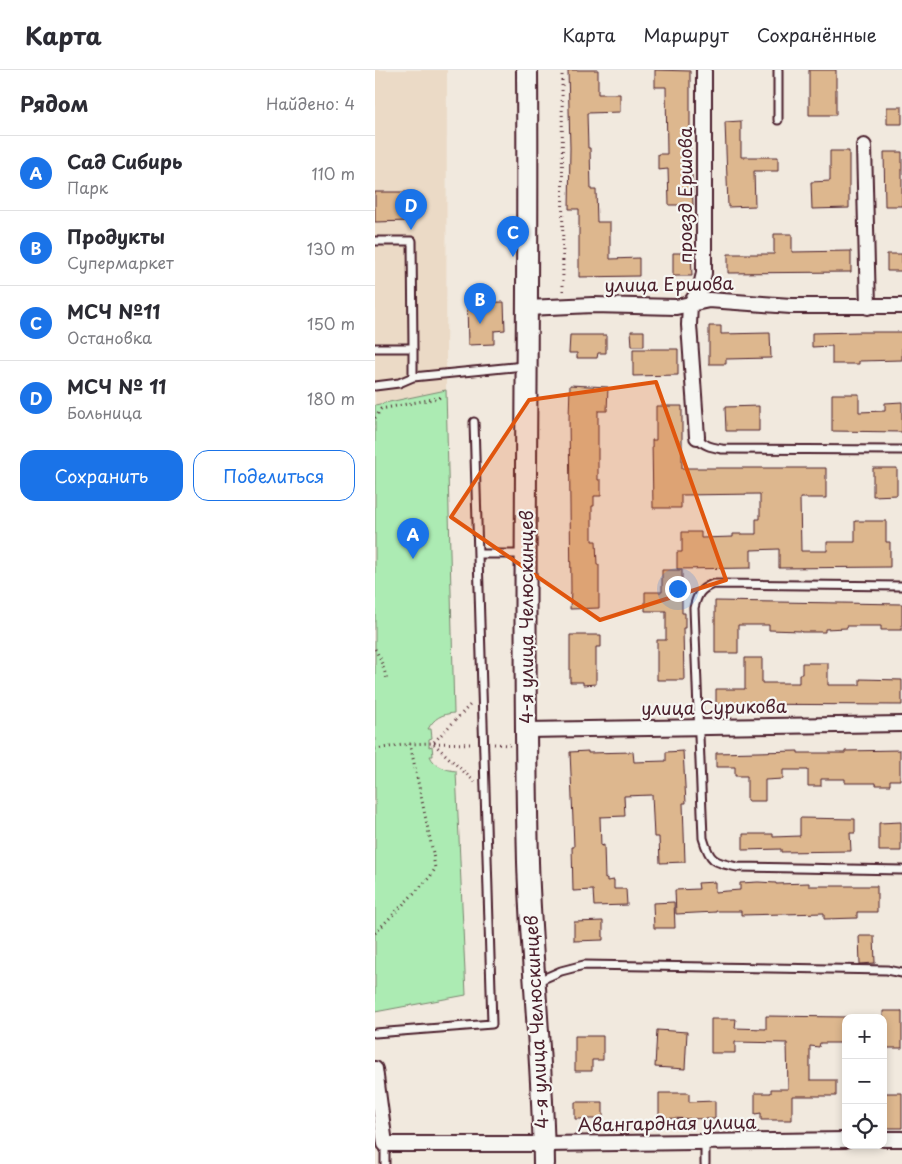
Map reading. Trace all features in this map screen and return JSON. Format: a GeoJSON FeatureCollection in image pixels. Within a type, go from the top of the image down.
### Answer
{"type":"FeatureCollection","features":[{"type":"Feature","properties":{"kind":"main road","name":"4-я улица Челюскинцев"},"geometry":{"type":"LineString","coordinates":[[527,70],[528,864],[541,1072],[544,1154]]}},
{"type":"Feature","properties":{"kind":"street","name":"проезд Ершова"},"geometry":{"type":"LineString","coordinates":[[697,437],[689,325],[690,304],[700,290],[704,274],[705,70]]}},
{"type":"Feature","properties":{"kind":"street"},"geometry":{"type":"LineString","coordinates":[[864,146],[868,306]]}},
{"type":"Feature","properties":{"kind":"street","name":"улица Ершова"},"geometry":{"type":"LineString","coordinates":[[527,308],[593,305],[675,307],[709,300],[791,306],[902,306]]}},
{"type":"Feature","properties":{"kind":"street","name":"улица Сурикова"},"geometry":{"type":"LineString","coordinates":[[527,730],[902,724]]}},
{"type":"Feature","properties":{"kind":"street"},"geometry":{"type":"LineString","coordinates":[[375,1069],[379,1124],[385,1144]]}},
{"type":"Feature","properties":{"kind":"street"},"geometry":{"type":"LineString","coordinates":[[887,1139],[902,1139]]}},
{"type":"Feature","properties":{"kind":"street","name":"Авангардная улица"},"geometry":{"type":"LineString","coordinates":[[385,1144],[544,1154],[705,1142],[842,1140]]}},
{"type":"Feature","properties":{"kind":"lane"},"geometry":{"type":"LineString","coordinates":[[778,70],[778,120]]}},
{"type":"Feature","properties":{"kind":"lane"},"geometry":{"type":"LineString","coordinates":[[375,241],[412,241],[413,377]]}},
{"type":"Feature","properties":{"kind":"lane"},"geometry":{"type":"LineString","coordinates":[[375,348],[413,348]]}},
{"type":"Feature","properties":{"kind":"lane"},"geometry":{"type":"LineString","coordinates":[[375,386],[399,383],[413,377],[527,366]]}},
{"type":"Feature","properties":{"kind":"lane"},"geometry":{"type":"LineString","coordinates":[[375,1032],[492,1024],[474,422]]}},
{"type":"Feature","properties":{"kind":"lane"},"geometry":{"type":"LineString","coordinates":[[697,437],[701,443],[722,449],[902,450]]}},
{"type":"Feature","properties":{"kind":"lane"},"geometry":{"type":"LineString","coordinates":[[477,554],[527,554]]}},
{"type":"Feature","properties":{"kind":"lane"},"geometry":{"type":"LineString","coordinates":[[902,586],[713,584],[703,588],[697,597],[695,608],[703,838],[707,854],[719,864],[737,867],[902,870]]}},
{"type":"Feature","properties":{"kind":"lane"},"geometry":{"type":"LineString","coordinates":[[534,983],[561,971],[584,965],[887,970],[902,973]]}},
{"type":"Feature","properties":{"kind":"lane"},"geometry":{"type":"LineString","coordinates":[[705,1142],[705,1164]]}},
{"type":"Feature","properties":{"kind":"lane"},"geometry":{"type":"LineString","coordinates":[[385,1144],[385,1164]]}},
{"type":"Feature","properties":{"kind":"path"},"geometry":{"type":"LineString","coordinates":[[562,70],[563,307]]}},
{"type":"Feature","properties":{"kind":"path"},"geometry":{"type":"LineString","coordinates":[[375,418],[381,409],[443,397]]}},
{"type":"Feature","properties":{"kind":"path"},"geometry":{"type":"LineString","coordinates":[[375,649],[387,679]]}},
{"type":"Feature","properties":{"kind":"path"},"geometry":{"type":"LineString","coordinates":[[375,750],[410,744],[433,743],[482,693]]}},
{"type":"Feature","properties":{"kind":"path"},"geometry":{"type":"LineString","coordinates":[[433,743],[485,793]]}},
{"type":"Feature","properties":{"kind":"path"},"geometry":{"type":"LineString","coordinates":[[375,933],[430,877],[435,869],[410,744]]}},
{"type":"Feature","properties":{"kind":"highlighted area"},"geometry":{"type":"Polygon","coordinates":[[[656,382],[726,580],[600,620],[451,517],[529,400],[656,382]]]}},
{"type":"Feature","properties":{"kind":"shaded area"},"geometry":{"type":"Polygon","coordinates":[[[375,70],[447,70],[446,390],[375,405],[375,70]]]}},
{"type":"Feature","properties":{"kind":"green space"},"geometry":{"type":"Polygon","coordinates":[[[446,390],[454,713],[439,717],[428,729],[431,729],[432,738],[429,739],[429,747],[432,746],[433,756],[430,756],[434,762],[448,770],[456,771],[466,995],[375,1012],[375,405],[446,390]]]}},
{"type":"Feature","properties":{"kind":"building"},"geometry":{"type":"Polygon","coordinates":[[[568,70],[598,70],[598,94],[620,94],[620,112],[587,113],[591,190],[596,190],[597,222],[610,222],[610,259],[639,258],[639,276],[579,277],[579,209],[569,209],[568,70]]]}},
{"type":"Feature","properties":{"kind":"building"},"geometry":{"type":"Polygon","coordinates":[[[655,70],[690,71],[690,175],[692,175],[693,205],[669,205],[668,169],[658,170],[658,154],[667,154],[666,87],[655,87],[655,70]]]}},
{"type":"Feature","properties":{"kind":"building"},"geometry":{"type":"Polygon","coordinates":[[[809,70],[836,70],[836,115],[809,115],[809,70]]]}},
{"type":"Feature","properties":{"kind":"building"},"geometry":{"type":"Polygon","coordinates":[[[887,107],[902,107],[902,124],[887,124],[887,107]]]}},
{"type":"Feature","properties":{"kind":"building"},"geometry":{"type":"Polygon","coordinates":[[[741,121],[741,157],[778,157],[778,171],[754,171],[755,206],[728,207],[725,122],[741,121]]]}},
{"type":"Feature","properties":{"kind":"building"},"geometry":{"type":"Polygon","coordinates":[[[830,151],[849,151],[849,208],[812,209],[811,182],[830,181],[830,151]]]}},
{"type":"Feature","properties":{"kind":"building"},"geometry":{"type":"Polygon","coordinates":[[[884,152],[902,152],[902,206],[885,206],[884,152]]]}},
{"type":"Feature","properties":{"kind":"building"},"geometry":{"type":"Polygon","coordinates":[[[375,192],[409,192],[409,221],[375,222],[375,192]]]}},
{"type":"Feature","properties":{"kind":"building"},"geometry":{"type":"Polygon","coordinates":[[[774,234],[792,234],[792,252],[851,251],[851,272],[728,273],[728,254],[774,254],[774,234]]]}},
{"type":"Feature","properties":{"kind":"building"},"geometry":{"type":"Polygon","coordinates":[[[673,253],[691,253],[692,276],[673,276],[673,253]]]}},
{"type":"Feature","properties":{"kind":"building"},"geometry":{"type":"Polygon","coordinates":[[[887,254],[902,254],[902,271],[887,271],[887,254]]]}},
{"type":"Feature","properties":{"kind":"building"},"geometry":{"type":"Polygon","coordinates":[[[504,302],[505,330],[494,331],[494,344],[468,345],[467,303],[504,302]]]}},
{"type":"Feature","properties":{"kind":"building"},"geometry":{"type":"Polygon","coordinates":[[[709,326],[721,326],[721,334],[770,333],[771,358],[726,359],[726,364],[709,364],[709,326]]]}},
{"type":"Feature","properties":{"kind":"building"},"geometry":{"type":"Polygon","coordinates":[[[631,331],[644,331],[644,346],[632,346],[631,331]]]}},
{"type":"Feature","properties":{"kind":"building"},"geometry":{"type":"Polygon","coordinates":[[[902,332],[902,360],[859,361],[859,364],[832,364],[832,346],[812,347],[812,333],[902,332]]]}},
{"type":"Feature","properties":{"kind":"building"},"geometry":{"type":"Polygon","coordinates":[[[570,335],[606,335],[606,353],[598,353],[597,358],[577,358],[577,353],[569,353],[570,335]]]}},
{"type":"Feature","properties":{"kind":"building"},"geometry":{"type":"Polygon","coordinates":[[[633,349],[678,349],[678,375],[633,376],[633,349]]]}},
{"type":"Feature","properties":{"kind":"building"},"geometry":{"type":"Polygon","coordinates":[[[570,385],[608,387],[607,411],[598,411],[598,480],[601,480],[601,496],[594,496],[594,506],[592,506],[592,541],[596,541],[597,565],[599,565],[599,608],[570,609],[570,385]]]}},
{"type":"Feature","properties":{"kind":"building"},"geometry":{"type":"Polygon","coordinates":[[[832,394],[859,394],[859,412],[885,411],[885,403],[902,402],[902,432],[832,431],[832,394]]]}},
{"type":"Feature","properties":{"kind":"building"},"geometry":{"type":"Polygon","coordinates":[[[656,406],[682,406],[682,468],[826,468],[826,498],[800,498],[801,551],[827,551],[827,542],[855,542],[855,521],[886,521],[886,542],[890,542],[890,567],[779,568],[779,549],[751,550],[751,568],[677,569],[677,552],[682,552],[682,532],[701,532],[701,538],[733,537],[733,534],[756,534],[756,519],[760,519],[760,494],[681,495],[681,508],[653,508],[652,440],[656,440],[656,406]]]}},
{"type":"Feature","properties":{"kind":"building"},"geometry":{"type":"Polygon","coordinates":[[[759,406],[759,431],[726,431],[725,407],[759,406]]]}},
{"type":"Feature","properties":{"kind":"building"},"geometry":{"type":"Polygon","coordinates":[[[873,468],[897,468],[897,495],[873,496],[873,468]]]}},
{"type":"Feature","properties":{"kind":"building"},"geometry":{"type":"Polygon","coordinates":[[[662,570],[682,570],[682,613],[685,613],[685,628],[683,628],[684,680],[657,680],[657,640],[666,640],[666,611],[645,611],[645,592],[662,592],[662,570]]]}},
{"type":"Feature","properties":{"kind":"building"},"geometry":{"type":"Polygon","coordinates":[[[715,601],[902,604],[902,630],[881,630],[881,626],[847,626],[847,628],[825,629],[825,632],[801,632],[769,630],[769,625],[738,625],[738,653],[715,653],[715,601]]]}},
{"type":"Feature","properties":{"kind":"building"},"geometry":{"type":"Polygon","coordinates":[[[570,635],[601,635],[601,647],[596,647],[596,684],[583,685],[583,682],[570,682],[570,635]]]}},
{"type":"Feature","properties":{"kind":"building"},"geometry":{"type":"Polygon","coordinates":[[[745,658],[762,658],[762,683],[799,683],[799,674],[802,674],[802,663],[828,663],[828,685],[860,685],[860,679],[902,680],[902,705],[716,704],[716,689],[745,689],[745,658]]]}},
{"type":"Feature","properties":{"kind":"building"},"geometry":{"type":"Polygon","coordinates":[[[900,750],[900,780],[890,780],[890,785],[845,783],[845,779],[821,779],[821,786],[808,786],[808,770],[783,770],[783,779],[765,780],[765,801],[747,801],[747,776],[735,776],[735,767],[716,767],[716,753],[798,751],[798,753],[845,753],[845,751],[900,750]]]}},
{"type":"Feature","properties":{"kind":"building"},"geometry":{"type":"Polygon","coordinates":[[[588,751],[588,753],[633,752],[634,762],[666,761],[666,752],[683,751],[686,803],[683,803],[685,862],[660,863],[659,837],[654,837],[652,795],[624,796],[625,816],[600,817],[601,846],[604,845],[605,879],[607,878],[607,881],[614,880],[614,889],[626,889],[627,905],[594,906],[593,890],[573,891],[572,847],[574,847],[570,752],[588,751]]]}},
{"type":"Feature","properties":{"kind":"building"},"geometry":{"type":"Polygon","coordinates":[[[800,818],[855,819],[855,833],[850,833],[851,851],[781,852],[781,849],[743,850],[743,834],[773,834],[773,837],[800,836],[800,818]]]}},
{"type":"Feature","properties":{"kind":"building"},"geometry":{"type":"Polygon","coordinates":[[[901,822],[901,851],[879,851],[879,823],[901,822]]]}},
{"type":"Feature","properties":{"kind":"building"},"geometry":{"type":"Polygon","coordinates":[[[715,882],[715,892],[740,890],[740,883],[758,882],[776,884],[809,883],[809,886],[877,886],[877,912],[857,912],[857,918],[824,919],[824,913],[741,915],[741,911],[716,911],[676,914],[675,890],[699,889],[698,883],[715,882]]]}},
{"type":"Feature","properties":{"kind":"building"},"geometry":{"type":"Polygon","coordinates":[[[674,902],[675,928],[654,928],[653,903],[674,902]]]}},
{"type":"Feature","properties":{"kind":"building"},"geometry":{"type":"Polygon","coordinates":[[[603,921],[603,940],[574,941],[574,922],[603,921]]]}},
{"type":"Feature","properties":{"kind":"building"},"geometry":{"type":"Polygon","coordinates":[[[859,936],[874,936],[875,963],[860,964],[859,936]]]}},
{"type":"Feature","properties":{"kind":"building"},"geometry":{"type":"Polygon","coordinates":[[[883,1011],[902,1011],[902,1048],[887,1048],[887,1014],[883,1014],[883,1011]]]}},
{"type":"Feature","properties":{"kind":"building"},"geometry":{"type":"Polygon","coordinates":[[[766,1016],[842,1017],[842,1043],[820,1043],[819,1047],[810,1046],[810,1080],[836,1080],[836,1096],[792,1096],[792,1120],[761,1120],[761,1113],[755,1114],[755,1093],[771,1093],[771,1089],[788,1089],[787,1043],[735,1042],[735,1053],[711,1053],[711,1019],[736,1019],[735,1028],[766,1029],[766,1016]]]}},
{"type":"Feature","properties":{"kind":"building"},"geometry":{"type":"Polygon","coordinates":[[[657,1030],[687,1032],[685,1069],[655,1067],[657,1030]]]}},
{"type":"Feature","properties":{"kind":"building"},"geometry":{"type":"Polygon","coordinates":[[[575,1036],[603,1036],[603,1060],[592,1060],[592,1071],[575,1071],[575,1036]]]}},
{"type":"Feature","properties":{"kind":"building"},"geometry":{"type":"Polygon","coordinates":[[[659,1093],[689,1093],[689,1102],[715,1101],[715,1119],[659,1118],[659,1093]]]}},
{"type":"Feature","properties":{"kind":"building"},"geometry":{"type":"Polygon","coordinates":[[[887,1093],[902,1093],[902,1128],[887,1128],[887,1093]]]}},
{"type":"Feature","properties":{"kind":"building"},"geometry":{"type":"Polygon","coordinates":[[[575,1102],[603,1102],[603,1119],[575,1119],[575,1102]]]}},
{"type":"Feature","properties":{"kind":"place","name":"МСЧ № 11"},"geometry":{"type":"Point","coordinates":[411,230]}},
{"type":"Feature","properties":{"kind":"place","name":"МСЧ №11"},"geometry":{"type":"Point","coordinates":[513,257]}},
{"type":"Feature","properties":{"kind":"place","name":"Продукты"},"geometry":{"type":"Point","coordinates":[480,324]}},
{"type":"Feature","properties":{"kind":"place","name":"Сад Сибирь"},"geometry":{"type":"Point","coordinates":[413,559]}}]}
